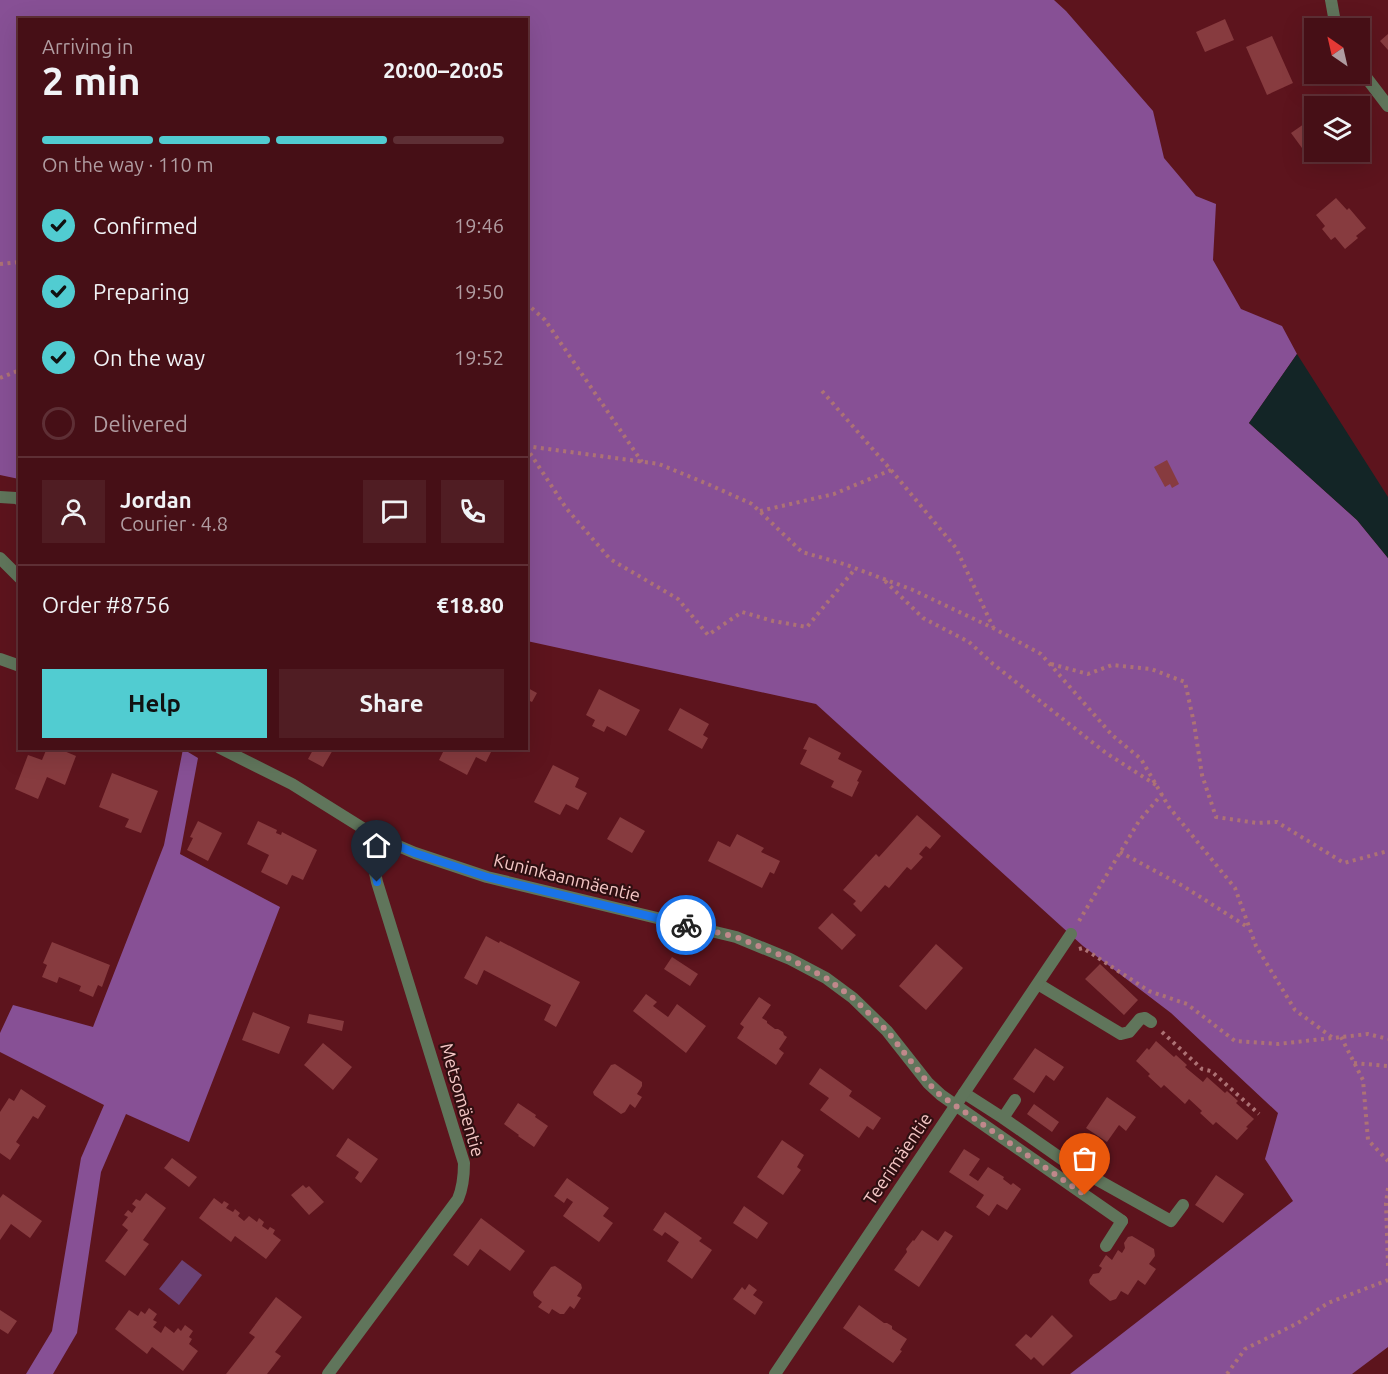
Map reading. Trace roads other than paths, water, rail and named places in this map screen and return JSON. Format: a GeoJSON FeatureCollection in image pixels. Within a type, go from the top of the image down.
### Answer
{"type":"FeatureCollection","features":[{"type":"Feature","properties":{"kind":"street"},"geometry":{"type":"LineString","coordinates":[[1331,0],[1334,18]]}},
{"type":"Feature","properties":{"kind":"street"},"geometry":{"type":"LineString","coordinates":[[1370,82],[1388,106]]}},
{"type":"Feature","properties":{"kind":"street"},"geometry":{"type":"LineString","coordinates":[[0,497],[18,499]]}},
{"type":"Feature","properties":{"kind":"street"},"geometry":{"type":"LineString","coordinates":[[0,558],[18,576]]}},
{"type":"Feature","properties":{"kind":"street"},"geometry":{"type":"LineString","coordinates":[[0,659],[18,665]]}},
{"type":"Feature","properties":{"kind":"street","name":"Kuninkaanmäentie"},"geometry":{"type":"LineString","coordinates":[[224,750],[292,784],[377,837],[415,853],[487,877],[736,937],[790,959],[826,978],[853,998],[887,1031],[940,1095],[1122,1221],[1106,1246]]}},
{"type":"Feature","properties":{"kind":"street","name":"Metsomäentie"},"geometry":{"type":"LineString","coordinates":[[328,1374],[458,1199],[464,1177],[464,1163],[377,882],[372,859],[377,837]]}},
{"type":"Feature","properties":{"kind":"street","name":"Teerimäentie"},"geometry":{"type":"LineString","coordinates":[[775,1374],[1071,934]]}},
{"type":"Feature","properties":{"kind":"street"},"geometry":{"type":"LineString","coordinates":[[1038,984],[1121,1034],[1129,1032],[1145,1018],[1151,1023]]}},
{"type":"Feature","properties":{"kind":"street"},"geometry":{"type":"LineString","coordinates":[[964,1093],[1069,1164],[1171,1221],[1183,1205]]}},
{"type":"Feature","properties":{"kind":"street"},"geometry":{"type":"LineString","coordinates":[[1003,1118],[1015,1100]]}},
{"type":"Feature","properties":{"kind":"street"},"geometry":{"type":"LineString","coordinates":[[1069,1164],[1081,1146]]}}]}
